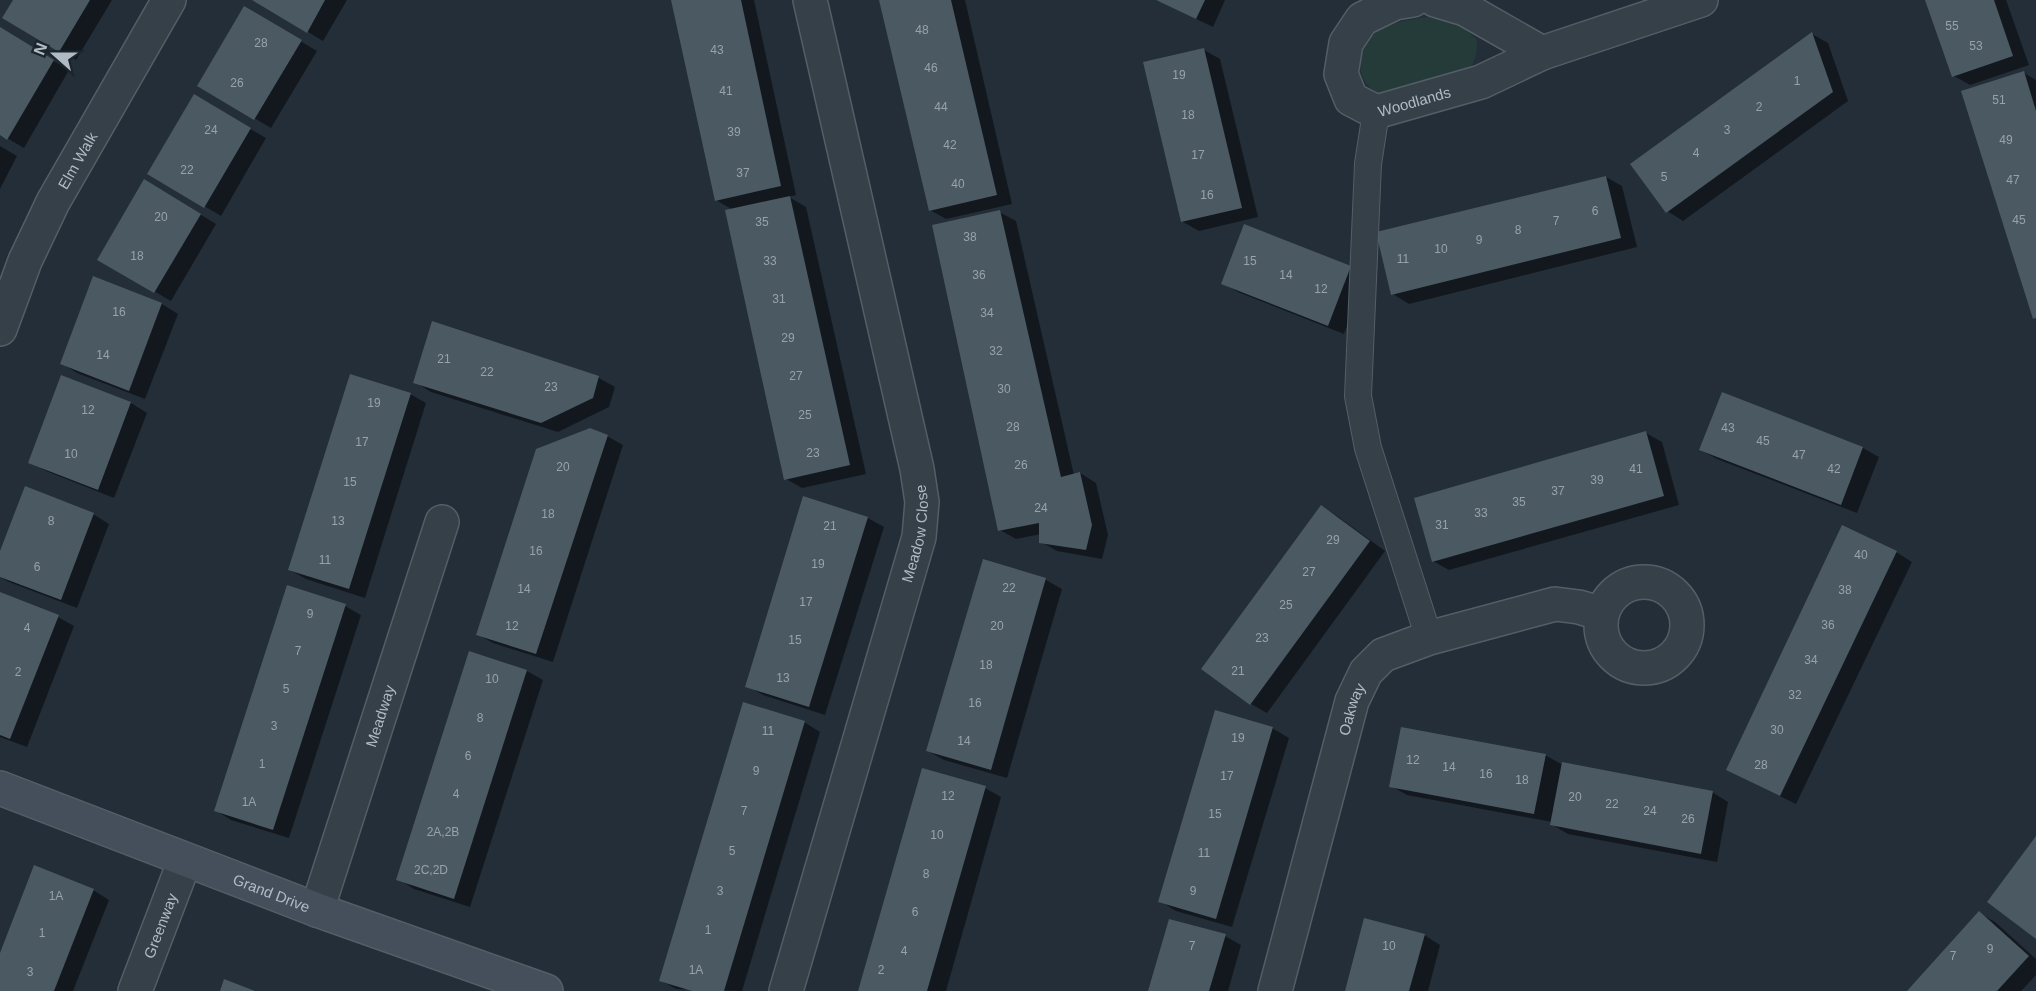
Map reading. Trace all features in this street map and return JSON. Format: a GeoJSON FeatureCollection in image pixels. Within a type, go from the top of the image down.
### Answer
{"type":"FeatureCollection","features":[{"type":"Feature","properties":{"kind":"main road","name":"Grand Drive"},"geometry":{"type":"LineString","coordinates":[[0,788],[317,910],[546,991]]}},
{"type":"Feature","properties":{"kind":"street","name":"Elm Walk"},"geometry":{"type":"LineString","coordinates":[[0,329],[25,261],[53,202],[169,0]]}},
{"type":"Feature","properties":{"kind":"street","name":"Meadow Close"},"geometry":{"type":"LineString","coordinates":[[786,991],[919,537],[922,502],[917,469],[810,0]]}},
{"type":"Feature","properties":{"kind":"street","name":"Woodlands"},"geometry":{"type":"LineString","coordinates":[[1413,0],[1395,3],[1362,19],[1346,44],[1341,74],[1351,99],[1376,112],[1481,82],[1542,53],[1701,0]]}},
{"type":"Feature","properties":{"kind":"street"},"geometry":{"type":"LineString","coordinates":[[1435,0],[1465,9],[1542,53]]}},
{"type":"Feature","properties":{"kind":"street","name":"Meadway"},"geometry":{"type":"LineString","coordinates":[[317,910],[442,522]]}},
{"type":"Feature","properties":{"kind":"street","name":"Oakway"},"geometry":{"type":"LineString","coordinates":[[1275,991],[1352,701],[1366,672],[1383,655],[1429,638],[1555,604],[1579,607],[1602,614]]}},
{"type":"Feature","properties":{"kind":"street","name":"Greenway"},"geometry":{"type":"LineString","coordinates":[[135,991],[185,860]]}},
{"type":"Feature","properties":{"kind":"lane"},"geometry":{"type":"LineString","coordinates":[[1376,112],[1368,164],[1358,396],[1368,448],[1429,638]]}},
{"type":"Feature","properties":{"kind":"green space"},"geometry":{"type":"Polygon","coordinates":[[[1428,17],[1455,24],[1477,40],[1476,55],[1470,69],[1458,78],[1396,96],[1387,97],[1374,91],[1367,85],[1360,68],[1362,50],[1371,35],[1403,21],[1428,17]]]}},
{"type":"Feature","properties":{"kind":"building"},"geometry":{"type":"Polygon","coordinates":[[[13,0],[90,0],[59,52],[2,18],[13,0]]]}},
{"type":"Feature","properties":{"kind":"building"},"geometry":{"type":"Polygon","coordinates":[[[252,0],[325,0],[307,33],[252,0]]]}},
{"type":"Feature","properties":{"kind":"building"},"geometry":{"type":"Polygon","coordinates":[[[671,0],[741,0],[781,186],[715,201],[671,0]]]}},
{"type":"Feature","properties":{"kind":"building"},"geometry":{"type":"Polygon","coordinates":[[[879,0],[951,0],[997,195],[929,211],[879,0]]]}},
{"type":"Feature","properties":{"kind":"building"},"geometry":{"type":"Polygon","coordinates":[[[1156,0],[1205,0],[1196,19],[1156,0]]]}},
{"type":"Feature","properties":{"kind":"building"},"geometry":{"type":"Polygon","coordinates":[[[1925,0],[1994,0],[2013,56],[1952,77],[1925,0]]]}},
{"type":"Feature","properties":{"kind":"building"},"geometry":{"type":"Polygon","coordinates":[[[244,6],[302,40],[254,120],[197,86],[244,6]]]}},
{"type":"Feature","properties":{"kind":"building"},"geometry":{"type":"Polygon","coordinates":[[[0,27],[54,60],[7,140],[0,135],[0,27]]]}},
{"type":"Feature","properties":{"kind":"building"},"geometry":{"type":"Polygon","coordinates":[[[1812,32],[1833,92],[1666,213],[1630,164],[1812,32]]]}},
{"type":"Feature","properties":{"kind":"building"},"geometry":{"type":"Polygon","coordinates":[[[1204,48],[1242,208],[1181,222],[1143,62],[1204,48]]]}},
{"type":"Feature","properties":{"kind":"building"},"geometry":{"type":"Polygon","coordinates":[[[2024,71],[2036,111],[2036,318],[2033,319],[1961,91],[2024,71]]]}},
{"type":"Feature","properties":{"kind":"building"},"geometry":{"type":"Polygon","coordinates":[[[194,94],[251,128],[204,208],[147,174],[194,94]]]}},
{"type":"Feature","properties":{"kind":"building"},"geometry":{"type":"Polygon","coordinates":[[[1606,176],[1621,238],[1391,295],[1376,232],[1606,176]]]}},
{"type":"Feature","properties":{"kind":"building"},"geometry":{"type":"Polygon","coordinates":[[[144,179],[201,214],[154,293],[97,260],[144,179]]]}},
{"type":"Feature","properties":{"kind":"building"},"geometry":{"type":"Polygon","coordinates":[[[790,196],[850,465],[784,480],[725,210],[790,196]]]}},
{"type":"Feature","properties":{"kind":"building"},"geometry":{"type":"Polygon","coordinates":[[[1000,210],[1061,477],[1080,472],[1092,525],[1086,550],[1039,543],[1039,523],[998,531],[932,225],[1000,210]]]}},
{"type":"Feature","properties":{"kind":"building"},"geometry":{"type":"Polygon","coordinates":[[[1244,224],[1351,266],[1328,326],[1221,284],[1244,224]]]}},
{"type":"Feature","properties":{"kind":"building"},"geometry":{"type":"Polygon","coordinates":[[[93,276],[162,303],[129,391],[60,364],[93,276]]]}},
{"type":"Feature","properties":{"kind":"building"},"geometry":{"type":"Polygon","coordinates":[[[432,321],[599,376],[593,398],[541,423],[413,383],[432,321]]]}},
{"type":"Feature","properties":{"kind":"building"},"geometry":{"type":"Polygon","coordinates":[[[350,374],[411,393],[349,589],[288,570],[350,374]]]}},
{"type":"Feature","properties":{"kind":"building"},"geometry":{"type":"Polygon","coordinates":[[[61,375],[131,402],[98,490],[28,463],[61,375]]]}},
{"type":"Feature","properties":{"kind":"building"},"geometry":{"type":"Polygon","coordinates":[[[1722,392],[1863,447],[1841,505],[1699,450],[1722,392]]]}},
{"type":"Feature","properties":{"kind":"building"},"geometry":{"type":"Polygon","coordinates":[[[590,428],[608,435],[536,654],[476,635],[536,449],[590,428]]]}},
{"type":"Feature","properties":{"kind":"building"},"geometry":{"type":"Polygon","coordinates":[[[1646,431],[1664,496],[1432,562],[1414,498],[1646,431]]]}},
{"type":"Feature","properties":{"kind":"building"},"geometry":{"type":"Polygon","coordinates":[[[25,486],[94,513],[61,600],[0,577],[0,551],[25,486]]]}},
{"type":"Feature","properties":{"kind":"building"},"geometry":{"type":"Polygon","coordinates":[[[803,496],[868,517],[809,707],[745,687],[803,496]]]}},
{"type":"Feature","properties":{"kind":"building"},"geometry":{"type":"Polygon","coordinates":[[[1321,505],[1370,541],[1250,705],[1201,669],[1321,505]]]}},
{"type":"Feature","properties":{"kind":"building"},"geometry":{"type":"Polygon","coordinates":[[[1842,525],[1897,551],[1780,796],[1726,770],[1842,525]]]}},
{"type":"Feature","properties":{"kind":"building"},"geometry":{"type":"Polygon","coordinates":[[[983,559],[1046,578],[991,770],[926,751],[983,559]]]}},
{"type":"Feature","properties":{"kind":"building"},"geometry":{"type":"Polygon","coordinates":[[[287,585],[346,604],[273,830],[214,811],[287,585]]]}},
{"type":"Feature","properties":{"kind":"building"},"geometry":{"type":"Polygon","coordinates":[[[0,592],[59,615],[10,739],[0,735],[0,592]]]}},
{"type":"Feature","properties":{"kind":"building"},"geometry":{"type":"Polygon","coordinates":[[[469,651],[527,670],[454,899],[396,880],[469,651]]]}},
{"type":"Feature","properties":{"kind":"building"},"geometry":{"type":"Polygon","coordinates":[[[743,702],[805,721],[724,991],[692,991],[659,981],[743,702]]]}},
{"type":"Feature","properties":{"kind":"building"},"geometry":{"type":"Polygon","coordinates":[[[1215,710],[1273,727],[1216,919],[1158,902],[1215,710]]]}},
{"type":"Feature","properties":{"kind":"building"},"geometry":{"type":"Polygon","coordinates":[[[1401,727],[1546,754],[1534,814],[1389,787],[1401,727]]]}},
{"type":"Feature","properties":{"kind":"building"},"geometry":{"type":"Polygon","coordinates":[[[1562,762],[1713,791],[1701,854],[1550,825],[1562,762]]]}},
{"type":"Feature","properties":{"kind":"building"},"geometry":{"type":"Polygon","coordinates":[[[922,768],[986,786],[927,991],[858,991],[922,768]]]}},
{"type":"Feature","properties":{"kind":"building"},"geometry":{"type":"Polygon","coordinates":[[[2036,836],[2036,939],[1987,902],[2036,836]]]}},
{"type":"Feature","properties":{"kind":"building"},"geometry":{"type":"Polygon","coordinates":[[[34,865],[94,889],[54,991],[0,991],[0,953],[34,865]]]}},
{"type":"Feature","properties":{"kind":"building"},"geometry":{"type":"Polygon","coordinates":[[[1979,911],[2029,956],[1997,991],[1907,991],[1979,911]]]}},
{"type":"Feature","properties":{"kind":"building"},"geometry":{"type":"Polygon","coordinates":[[[1364,918],[1425,934],[1409,991],[1345,991],[1364,918]]]}},
{"type":"Feature","properties":{"kind":"building"},"geometry":{"type":"Polygon","coordinates":[[[1169,919],[1226,934],[1209,991],[1148,991],[1169,919]]]}},
{"type":"Feature","properties":{"kind":"building"},"geometry":{"type":"Polygon","coordinates":[[[224,979],[255,991],[220,991],[224,979]]]}}]}
